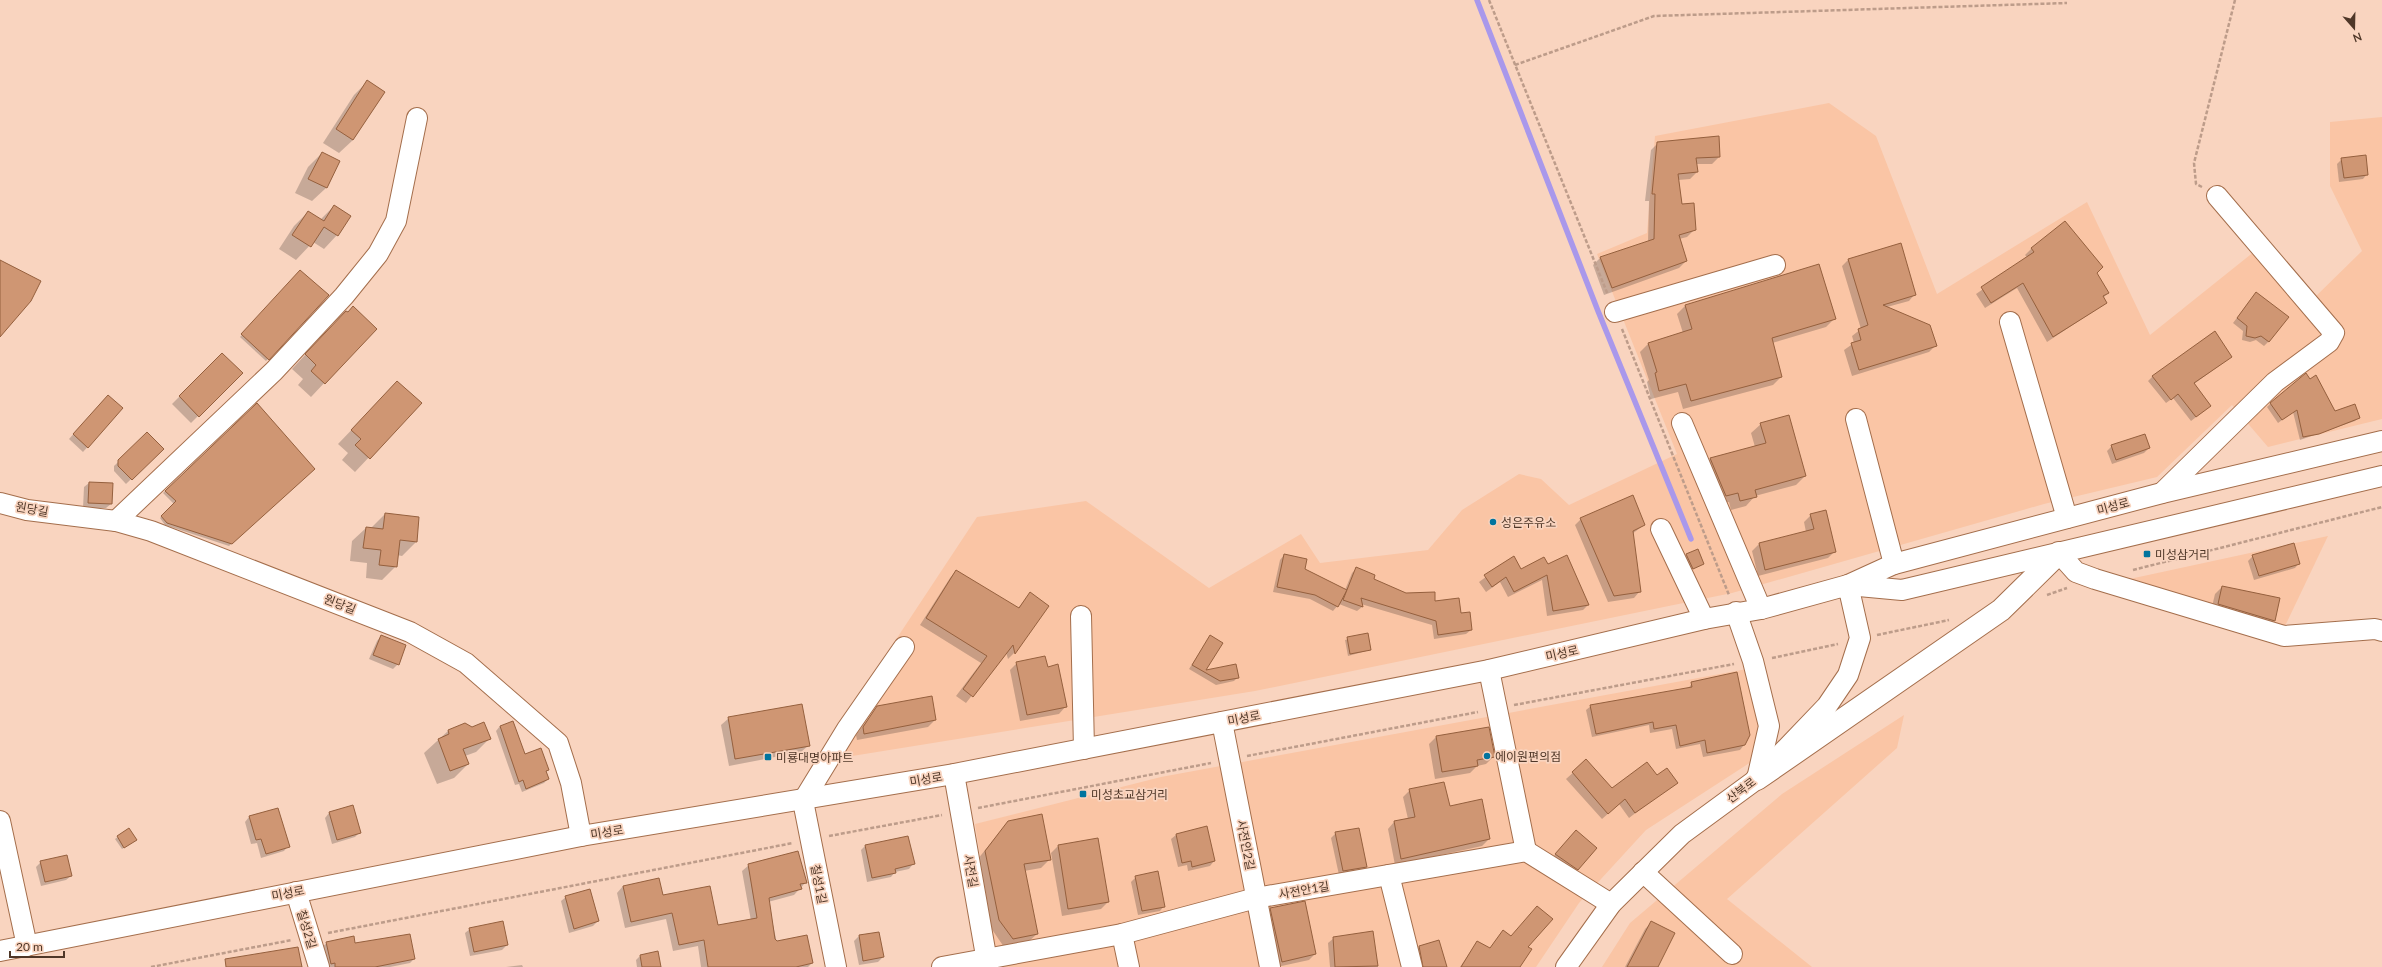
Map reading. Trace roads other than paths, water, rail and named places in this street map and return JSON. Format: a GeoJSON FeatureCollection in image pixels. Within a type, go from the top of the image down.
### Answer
{"type":"FeatureCollection","features":[{"type":"Feature","properties":{"kind":"main road"},"geometry":{"type":"LineString","coordinates":[[1757,779],[2001,610],[2059,553]]}},
{"type":"Feature","properties":{"kind":"street"},"geometry":{"type":"LineString","coordinates":[[116,521],[274,371],[344,296],[378,254],[396,221],[417,118]]}},
{"type":"Feature","properties":{"kind":"street"},"geometry":{"type":"LineString","coordinates":[[2162,493],[2275,382],[2329,342],[2334,333],[2217,196]]}},
{"type":"Feature","properties":{"kind":"street"},"geometry":{"type":"LineString","coordinates":[[1614,312],[1776,265]]}},
{"type":"Feature","properties":{"kind":"street"},"geometry":{"type":"LineString","coordinates":[[2010,322],[2067,518]]}},
{"type":"Feature","properties":{"kind":"street"},"geometry":{"type":"LineString","coordinates":[[1856,419],[1894,564]]}},
{"type":"Feature","properties":{"kind":"street"},"geometry":{"type":"LineString","coordinates":[[1682,423],[1761,609]]}},
{"type":"Feature","properties":{"kind":"street","name":"미성로"},"geometry":{"type":"LineString","coordinates":[[0,951],[581,836],[803,801],[954,774],[1489,670],[1704,619],[1736,612],[1761,609],[1848,586],[1894,564],[2162,493],[2382,441]]}},
{"type":"Feature","properties":{"kind":"street","name":"미성로"},"geometry":{"type":"LineString","coordinates":[[1848,586],[1902,590],[2382,476]]}},
{"type":"Feature","properties":{"kind":"street","name":"원당길"},"geometry":{"type":"LineString","coordinates":[[0,503],[27,510],[116,521],[151,531],[410,632],[466,664],[558,743],[571,783],[581,836]]}},
{"type":"Feature","properties":{"kind":"street"},"geometry":{"type":"LineString","coordinates":[[1661,529],[1704,619]]}},
{"type":"Feature","properties":{"kind":"street"},"geometry":{"type":"LineString","coordinates":[[2059,553],[2076,572],[2094,579],[2284,636],[2375,629],[2382,631]]}},
{"type":"Feature","properties":{"kind":"street","name":"산북로"},"geometry":{"type":"LineString","coordinates":[[1569,966],[1611,904],[1682,834],[1757,779],[1827,706],[1848,675],[1860,638],[1848,586]]}},
{"type":"Feature","properties":{"kind":"street"},"geometry":{"type":"LineString","coordinates":[[1736,612],[1753,661],[1769,726],[1757,779]]}},
{"type":"Feature","properties":{"kind":"street"},"geometry":{"type":"LineString","coordinates":[[1081,616],[1084,749]]}},
{"type":"Feature","properties":{"kind":"street"},"geometry":{"type":"LineString","coordinates":[[803,801],[847,729],[904,647]]}},
{"type":"Feature","properties":{"kind":"street"},"geometry":{"type":"LineString","coordinates":[[1489,670],[1526,850],[1611,904]]}},
{"type":"Feature","properties":{"kind":"street","name":"사전안2길"},"geometry":{"type":"LineString","coordinates":[[1222,722],[1270,967]]}},
{"type":"Feature","properties":{"kind":"street","name":"사전길"},"geometry":{"type":"LineString","coordinates":[[954,774],[988,963]]}},
{"type":"Feature","properties":{"kind":"street","name":"칠성1길"},"geometry":{"type":"LineString","coordinates":[[803,801],[836,967]]}},
{"type":"Feature","properties":{"kind":"street"},"geometry":{"type":"LineString","coordinates":[[0,821],[27,946]]}},
{"type":"Feature","properties":{"kind":"street","name":"사전안1길"},"geometry":{"type":"LineString","coordinates":[[942,967],[988,963],[1122,934],[1256,898],[1526,850]]}},
{"type":"Feature","properties":{"kind":"street"},"geometry":{"type":"LineString","coordinates":[[1643,872],[1732,954]]}},
{"type":"Feature","properties":{"kind":"street"},"geometry":{"type":"LineString","coordinates":[[1389,875],[1412,967]]}},
{"type":"Feature","properties":{"kind":"street","name":"칠성2길"},"geometry":{"type":"LineString","coordinates":[[296,892],[319,967]]}},
{"type":"Feature","properties":{"kind":"street"},"geometry":{"type":"LineString","coordinates":[[1122,934],[1130,967]]}},
{"type":"Feature","properties":{"kind":"waterway"},"geometry":{"type":"LineString","coordinates":[[1477,0],[1598,311],[1691,539]]}},
{"type":"Feature","properties":{"kind":"place","name":"성은주유소"},"geometry":{"type":"Point","coordinates":[1493,522]}},
{"type":"Feature","properties":{"kind":"place","name":"미성삼거리"},"geometry":{"type":"Point","coordinates":[2147,554]}},
{"type":"Feature","properties":{"kind":"place","name":"에이원편의점"},"geometry":{"type":"Point","coordinates":[1487,756]}},
{"type":"Feature","properties":{"kind":"place","name":"미룡대명아파트"},"geometry":{"type":"Point","coordinates":[768,757]}},
{"type":"Feature","properties":{"kind":"place","name":"미성초교삼거리"},"geometry":{"type":"Point","coordinates":[1083,794]}}]}
